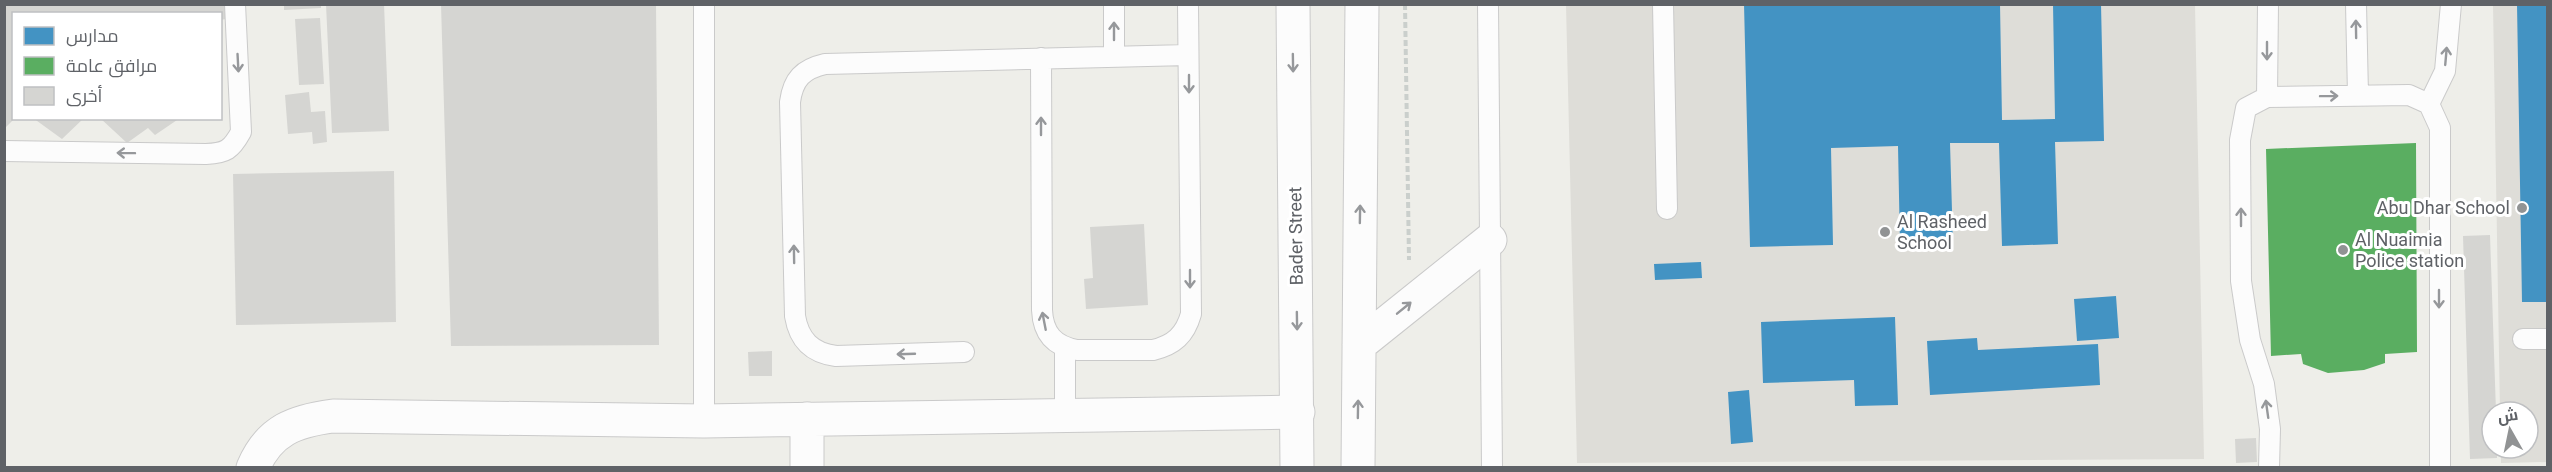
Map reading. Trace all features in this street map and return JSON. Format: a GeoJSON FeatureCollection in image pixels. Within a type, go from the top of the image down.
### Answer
{"type":"FeatureCollection","features":[{"type":"Feature","properties":{"kind":"street","name":"Bader Street"},"geometry":{"type":"LineString","coordinates":[[1293,4],[1297,468]]}},
{"type":"Feature","properties":{"kind":"street"},"geometry":{"type":"LineString","coordinates":[[1359,465],[1362,4]]}},
{"type":"Feature","properties":{"kind":"street"},"geometry":{"type":"LineString","coordinates":[[1359,345],[1490,240]]}},
{"type":"Feature","properties":{"kind":"street"},"geometry":{"type":"LineString","coordinates":[[253,468],[259,453],[279,433],[304,420],[333,416],[704,421],[1298,412]]}},
{"type":"Feature","properties":{"kind":"street"},"geometry":{"type":"LineString","coordinates":[[807,419],[807,468]]}},
{"type":"Feature","properties":{"kind":"lane"},"geometry":{"type":"LineString","coordinates":[[4,151],[206,154],[221,153],[234,145],[241,132],[235,4]]}},
{"type":"Feature","properties":{"kind":"lane"},"geometry":{"type":"LineString","coordinates":[[704,4],[704,421]]}},
{"type":"Feature","properties":{"kind":"lane"},"geometry":{"type":"LineString","coordinates":[[1114,4],[1114,57]]}},
{"type":"Feature","properties":{"kind":"lane"},"geometry":{"type":"LineString","coordinates":[[1041,58],[1042,321],[1047,333],[1065,348],[1153,350],[1174,342],[1183,334],[1191,314],[1188,4]]}},
{"type":"Feature","properties":{"kind":"lane"},"geometry":{"type":"LineString","coordinates":[[1488,4],[1492,468]]}},
{"type":"Feature","properties":{"kind":"lane"},"geometry":{"type":"LineString","coordinates":[[1663,4],[1667,210]]}},
{"type":"Feature","properties":{"kind":"lane"},"geometry":{"type":"LineString","coordinates":[[2267,97],[2268,4]]}},
{"type":"Feature","properties":{"kind":"lane"},"geometry":{"type":"LineString","coordinates":[[2356,4],[2358,95]]}},
{"type":"Feature","properties":{"kind":"lane"},"geometry":{"type":"LineString","coordinates":[[2429,104],[2445,71],[2451,4]]}},
{"type":"Feature","properties":{"kind":"lane"},"geometry":{"type":"LineString","coordinates":[[964,352],[836,356],[823,354],[803,340],[797,328],[795,316],[790,102],[792,88],[799,75],[811,67],[825,64],[1188,55]]}},
{"type":"Feature","properties":{"kind":"lane"},"geometry":{"type":"LineString","coordinates":[[2269,468],[2270,429],[2264,384],[2250,340],[2241,281],[2240,140],[2246,108],[2267,97],[2358,95],[2409,95],[2429,104],[2440,128],[2440,468]]}},
{"type":"Feature","properties":{"kind":"lane"},"geometry":{"type":"LineString","coordinates":[[2523,339],[2547,339]]}},
{"type":"Feature","properties":{"kind":"lane"},"geometry":{"type":"LineString","coordinates":[[1065,348],[1065,415]]}},
{"type":"Feature","properties":{"kind":"path"},"geometry":{"type":"LineString","coordinates":[[1406,4],[1409,304]]}},
{"type":"Feature","properties":{"kind":"shaded area","name":"Al Rasheed School"},"geometry":{"type":"Polygon","coordinates":[[[1566,5],[2195,5],[2204,459],[1577,463],[1566,5]]]}},
{"type":"Feature","properties":{"kind":"shaded area","name":"Abu Dhar School"},"geometry":{"type":"Polygon","coordinates":[[[2493,5],[2547,5],[2547,462],[2501,463],[2501,460],[2540,460],[2540,400],[2500,400],[2493,5]]]}},
{"type":"Feature","properties":{"kind":"building: مدارس"},"geometry":{"type":"Polygon","coordinates":[[[1744,4],[2000,4],[2002,120],[2055,119],[2053,4],[2101,4],[2104,141],[2055,142],[2058,244],[2002,246],[1999,143],[1950,143],[1953,245],[1900,246],[1898,146],[1831,148],[1833,245],[1750,247],[1744,4]]]}},
{"type":"Feature","properties":{"kind":"building: مدارس"},"geometry":{"type":"Polygon","coordinates":[[[2517,4],[2548,4],[2548,302],[2522,302],[2517,4]]]}},
{"type":"Feature","properties":{"kind":"building: مدارس"},"geometry":{"type":"Polygon","coordinates":[[[1701,262],[1702,278],[1655,280],[1654,264],[1701,262]]]}},
{"type":"Feature","properties":{"kind":"building: مدارس"},"geometry":{"type":"Polygon","coordinates":[[[2116,296],[2119,338],[2077,341],[2074,299],[2116,296]]]}},
{"type":"Feature","properties":{"kind":"building: مدارس"},"geometry":{"type":"Polygon","coordinates":[[[1895,317],[1898,405],[1855,406],[1854,380],[1763,383],[1761,322],[1895,317]]]}},
{"type":"Feature","properties":{"kind":"building: مدارس"},"geometry":{"type":"Polygon","coordinates":[[[1977,338],[1978,350],[2098,344],[2100,385],[1930,395],[1927,341],[1977,338]]]}},
{"type":"Feature","properties":{"kind":"building: مدارس"},"geometry":{"type":"Polygon","coordinates":[[[1749,390],[1753,442],[1731,444],[1728,392],[1749,390]]]}},
{"type":"Feature","properties":{"kind":"building: مرافق عامة","name":"Al Nuaimia Police station"},"geometry":{"type":"Polygon","coordinates":[[[2416,143],[2417,352],[2385,354],[2385,363],[2364,370],[2328,373],[2303,364],[2301,354],[2271,356],[2266,149],[2416,143]]]}},
{"type":"Feature","properties":{"kind":"building: أخرى"},"geometry":{"type":"Polygon","coordinates":[[[4,4],[226,4],[226,19],[222,20],[222,12],[12,12],[13,120],[4,129],[4,4]]]}},
{"type":"Feature","properties":{"kind":"building: أخرى"},"geometry":{"type":"Polygon","coordinates":[[[284,4],[321,4],[321,8],[284,10],[284,4]]]}},
{"type":"Feature","properties":{"kind":"building: أخرى"},"geometry":{"type":"Polygon","coordinates":[[[326,4],[384,4],[389,131],[332,133],[326,4]]]}},
{"type":"Feature","properties":{"kind":"building: أخرى"},"geometry":{"type":"Polygon","coordinates":[[[441,4],[656,4],[659,345],[451,346],[441,4]]]}},
{"type":"Feature","properties":{"kind":"building: أخرى"},"geometry":{"type":"Polygon","coordinates":[[[320,18],[324,84],[299,85],[295,19],[320,18]]]}},
{"type":"Feature","properties":{"kind":"building: أخرى"},"geometry":{"type":"Polygon","coordinates":[[[309,92],[311,112],[325,111],[327,142],[313,144],[312,132],[288,134],[285,95],[309,92]]]}},
{"type":"Feature","properties":{"kind":"building: أخرى"},"geometry":{"type":"Polygon","coordinates":[[[36,120],[82,120],[62,139],[36,120]]]}},
{"type":"Feature","properties":{"kind":"building: أخرى"},"geometry":{"type":"Polygon","coordinates":[[[102,120],[177,120],[155,135],[148,128],[127,143],[102,120]]]}},
{"type":"Feature","properties":{"kind":"building: أخرى"},"geometry":{"type":"Polygon","coordinates":[[[394,171],[396,322],[236,325],[233,174],[394,171]]]}},
{"type":"Feature","properties":{"kind":"building: أخرى"},"geometry":{"type":"Polygon","coordinates":[[[1144,224],[1148,305],[1086,309],[1084,279],[1093,278],[1090,227],[1144,224]]]}},
{"type":"Feature","properties":{"kind":"building: أخرى"},"geometry":{"type":"Polygon","coordinates":[[[2490,235],[2496,400],[2480,400],[2480,459],[2470,459],[2463,236],[2490,235]]]}},
{"type":"Feature","properties":{"kind":"building: أخرى"},"geometry":{"type":"Polygon","coordinates":[[[772,351],[772,376],[749,376],[748,352],[772,351]]]}},
{"type":"Feature","properties":{"kind":"building: أخرى"},"geometry":{"type":"Polygon","coordinates":[[[2256,438],[2257,462],[2236,463],[2235,439],[2256,438]]]}},
{"type":"Feature","properties":{"kind":"place","name":"Abu Dhar School"},"geometry":{"type":"Point","coordinates":[2522,208]}},
{"type":"Feature","properties":{"kind":"place","name":"Al Rasheed School"},"geometry":{"type":"Point","coordinates":[1885,232]}},
{"type":"Feature","properties":{"kind":"place","name":"Al Nuaimia Police station"},"geometry":{"type":"Point","coordinates":[2343,250]}}]}
